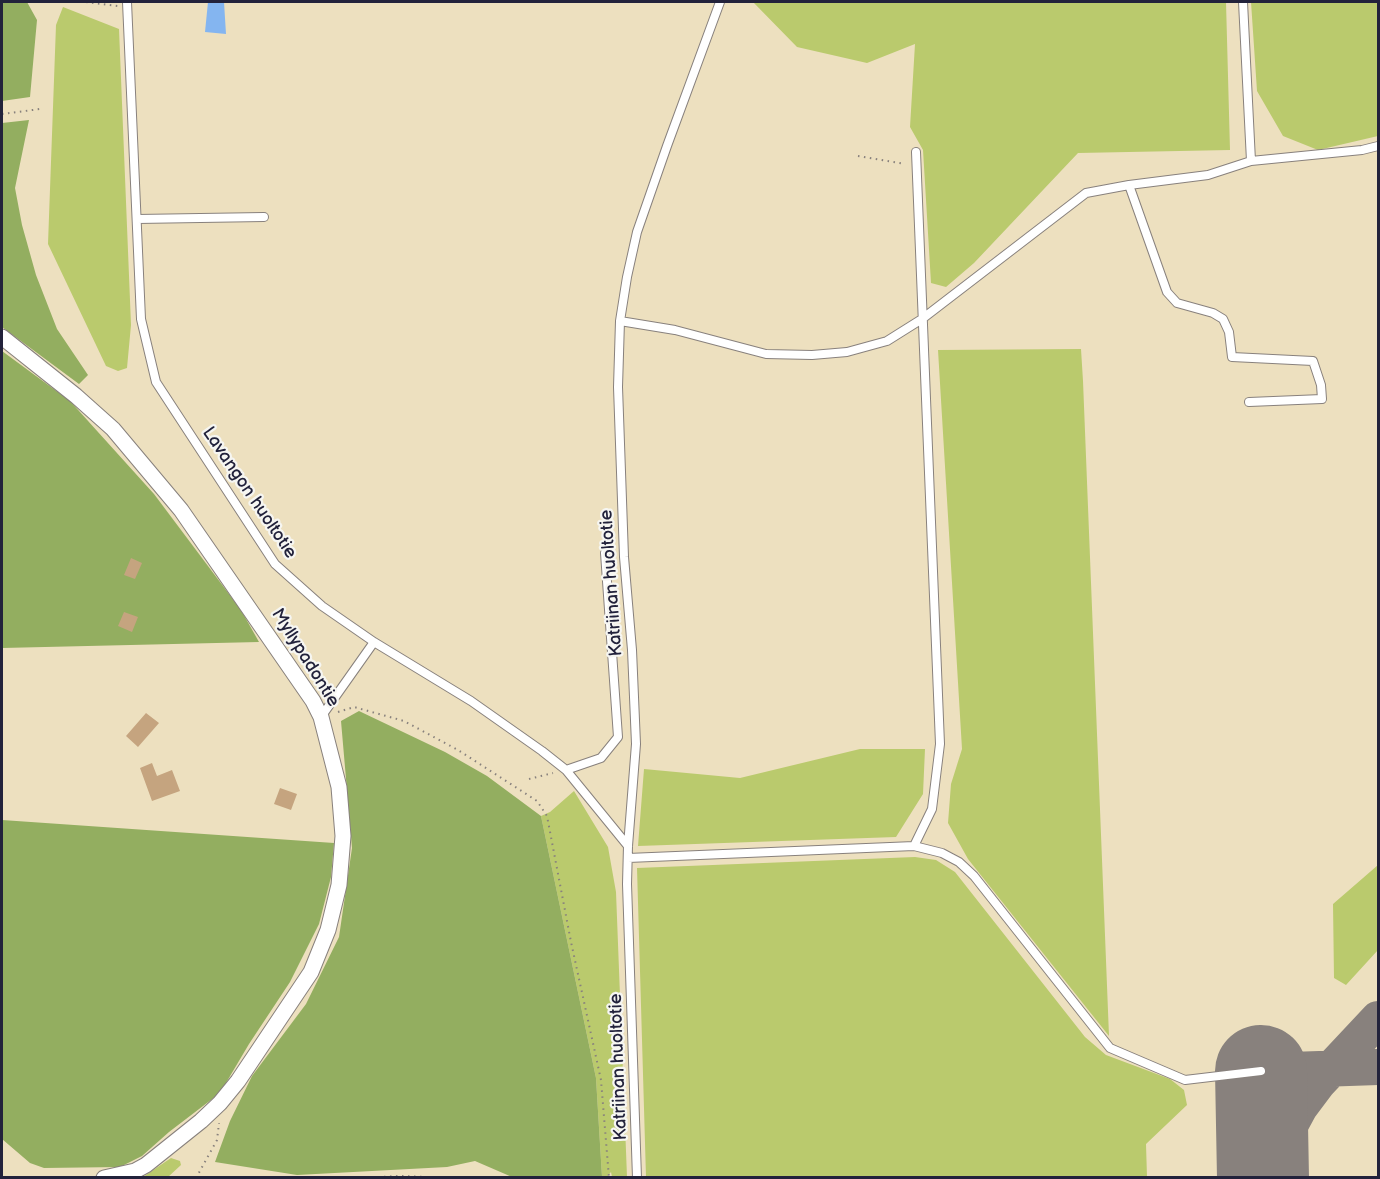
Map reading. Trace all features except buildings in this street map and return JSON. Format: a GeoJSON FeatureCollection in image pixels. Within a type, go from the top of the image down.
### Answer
{"type":"FeatureCollection","features":[{"type":"Feature","properties":{"kind":"street","name":"Myllypadontie"},"geometry":{"type":"LineString","coordinates":[[2,337],[113,429],[181,510],[313,701],[321,717],[339,787],[343,836],[342,861],[334,909],[311,972],[238,1081],[220,1103],[146,1165],[135,1171],[104,1178]]}},
{"type":"Feature","properties":{"kind":"lane","name":"Katriinan huoltotie"},"geometry":{"type":"LineString","coordinates":[[637,1178],[628,858],[636,744],[624,546],[618,387],[620,321],[627,277],[638,232],[720,2]]}},
{"type":"Feature","properties":{"kind":"lane"},"geometry":{"type":"LineString","coordinates":[[1243,2],[1251,161]]}},
{"type":"Feature","properties":{"kind":"lane","name":"Lavangon huoltotie"},"geometry":{"type":"LineString","coordinates":[[127,4],[141,319],[156,382],[275,564],[322,606],[374,642],[471,701],[566,770],[628,846]]}},
{"type":"Feature","properties":{"kind":"lane"},"geometry":{"type":"LineString","coordinates":[[620,321],[675,330],[766,354],[812,355],[847,352],[887,341],[922,319],[1086,193],[1208,175],[1251,161],[1362,150],[1378,146]]}},
{"type":"Feature","properties":{"kind":"lane"},"geometry":{"type":"LineString","coordinates":[[914,846],[932,809],[940,744],[916,152]]}},
{"type":"Feature","properties":{"kind":"lane"},"geometry":{"type":"LineString","coordinates":[[1129,185],[1167,292],[1177,303],[1213,313],[1223,319],[1229,332],[1232,357],[1313,361],[1321,385],[1322,399],[1249,402]]}},
{"type":"Feature","properties":{"kind":"lane"},"geometry":{"type":"LineString","coordinates":[[137,219],[264,217]]}},
{"type":"Feature","properties":{"kind":"lane"},"geometry":{"type":"LineString","coordinates":[[566,770],[601,758],[618,737],[605,553]]}},
{"type":"Feature","properties":{"kind":"lane"},"geometry":{"type":"LineString","coordinates":[[321,717],[374,642]]}},
{"type":"Feature","properties":{"kind":"lane"},"geometry":{"type":"LineString","coordinates":[[628,858],[914,846],[942,853],[959,862],[974,876],[1110,1048],[1185,1080],[1261,1071]]}},
{"type":"Feature","properties":{"kind":"path"},"geometry":{"type":"LineString","coordinates":[[86,2],[127,4]]}},
{"type":"Feature","properties":{"kind":"path"},"geometry":{"type":"LineString","coordinates":[[2,114],[40,109]]}},
{"type":"Feature","properties":{"kind":"path"},"geometry":{"type":"LineString","coordinates":[[858,156],[916,166]]}},
{"type":"Feature","properties":{"kind":"path"},"geometry":{"type":"LineString","coordinates":[[354,706],[404,721],[458,750],[537,801],[547,816],[571,942],[602,1080],[609,1178]]}},
{"type":"Feature","properties":{"kind":"path"},"geometry":{"type":"LineString","coordinates":[[529,778],[566,770]]}},
{"type":"Feature","properties":{"kind":"path"},"geometry":{"type":"LineString","coordinates":[[196,1178],[216,1140],[220,1122]]}},
{"type":"Feature","properties":{"kind":"path"},"geometry":{"type":"LineString","coordinates":[[354,1178],[400,1176],[458,1178]]}},
{"type":"Feature","properties":{"kind":"green space"},"geometry":{"type":"Polygon","coordinates":[[[2,2],[27,2],[37,20],[30,97],[2,101],[2,2]]]}},
{"type":"Feature","properties":{"kind":"green space"},"geometry":{"type":"Polygon","coordinates":[[[753,2],[1226,2],[1230,150],[1078,153],[974,263],[946,287],[931,283],[923,150],[910,127],[915,44],[867,63],[797,47],[753,2]]]}},
{"type":"Feature","properties":{"kind":"green space"},"geometry":{"type":"Polygon","coordinates":[[[1251,2],[1378,2],[1378,136],[1318,150],[1283,136],[1257,91],[1251,2]]]}},
{"type":"Feature","properties":{"kind":"green space"},"geometry":{"type":"Polygon","coordinates":[[[63,7],[119,29],[131,325],[127,368],[118,371],[106,366],[48,244],[56,25],[63,7]]]}},
{"type":"Feature","properties":{"kind":"green space"},"geometry":{"type":"Polygon","coordinates":[[[29,120],[15,188],[22,225],[36,275],[57,329],[88,375],[79,384],[2,327],[2,123],[29,120]]]}},
{"type":"Feature","properties":{"kind":"green space"},"geometry":{"type":"Polygon","coordinates":[[[1081,349],[1109,1036],[968,859],[948,823],[951,784],[962,749],[938,350],[1081,349]]]}},
{"type":"Feature","properties":{"kind":"green space"},"geometry":{"type":"Polygon","coordinates":[[[2,351],[70,401],[154,494],[241,610],[259,642],[2,648],[2,351]]]}},
{"type":"Feature","properties":{"kind":"green space"},"geometry":{"type":"Polygon","coordinates":[[[359,711],[445,752],[487,776],[541,816],[596,1078],[602,1177],[512,1177],[475,1161],[447,1167],[297,1175],[215,1162],[230,1121],[252,1076],[306,1004],[339,937],[352,848],[341,721],[359,711]]]}},
{"type":"Feature","properties":{"kind":"green space"},"geometry":{"type":"Polygon","coordinates":[[[860,749],[925,749],[923,794],[896,837],[638,846],[644,769],[740,778],[860,749]]]}},
{"type":"Feature","properties":{"kind":"green space"},"geometry":{"type":"Polygon","coordinates":[[[574,791],[608,847],[616,892],[627,1177],[612,1177],[611,1172],[607,1177],[602,1177],[596,1078],[541,816],[550,812],[574,791]]]}},
{"type":"Feature","properties":{"kind":"green space"},"geometry":{"type":"Polygon","coordinates":[[[2,820],[334,843],[331,877],[319,924],[290,982],[220,1093],[142,1156],[120,1167],[44,1168],[30,1163],[2,1139],[2,820]]]}},
{"type":"Feature","properties":{"kind":"green space"},"geometry":{"type":"Polygon","coordinates":[[[915,857],[936,860],[955,872],[1085,1037],[1106,1055],[1170,1079],[1184,1090],[1187,1105],[1146,1144],[1147,1177],[646,1177],[637,868],[915,857]]]}},
{"type":"Feature","properties":{"kind":"green space"},"geometry":{"type":"Polygon","coordinates":[[[1378,865],[1378,950],[1346,985],[1334,978],[1333,904],[1378,865]]]}},
{"type":"Feature","properties":{"kind":"green space"},"geometry":{"type":"Polygon","coordinates":[[[171,1158],[180,1161],[181,1165],[168,1177],[143,1177],[171,1158]]]}},
{"type":"Feature","properties":{"kind":"water"},"geometry":{"type":"Polygon","coordinates":[[[208,2],[224,2],[226,34],[205,32],[208,2]]]}},
{"type":"Feature","properties":{"kind":"taxiway"},"geometry":{"type":"LineString","coordinates":[[1271,1178],[1281,1142],[1300,1107],[1318,1083],[1378,1019]]}},
{"type":"Feature","properties":{"kind":"taxiway"},"geometry":{"type":"LineString","coordinates":[[1261,1071],[1378,1067]]}},
{"type":"Feature","properties":{"kind":"runway"},"geometry":{"type":"LineString","coordinates":[[1261,1071],[1263,1178]]}}]}
